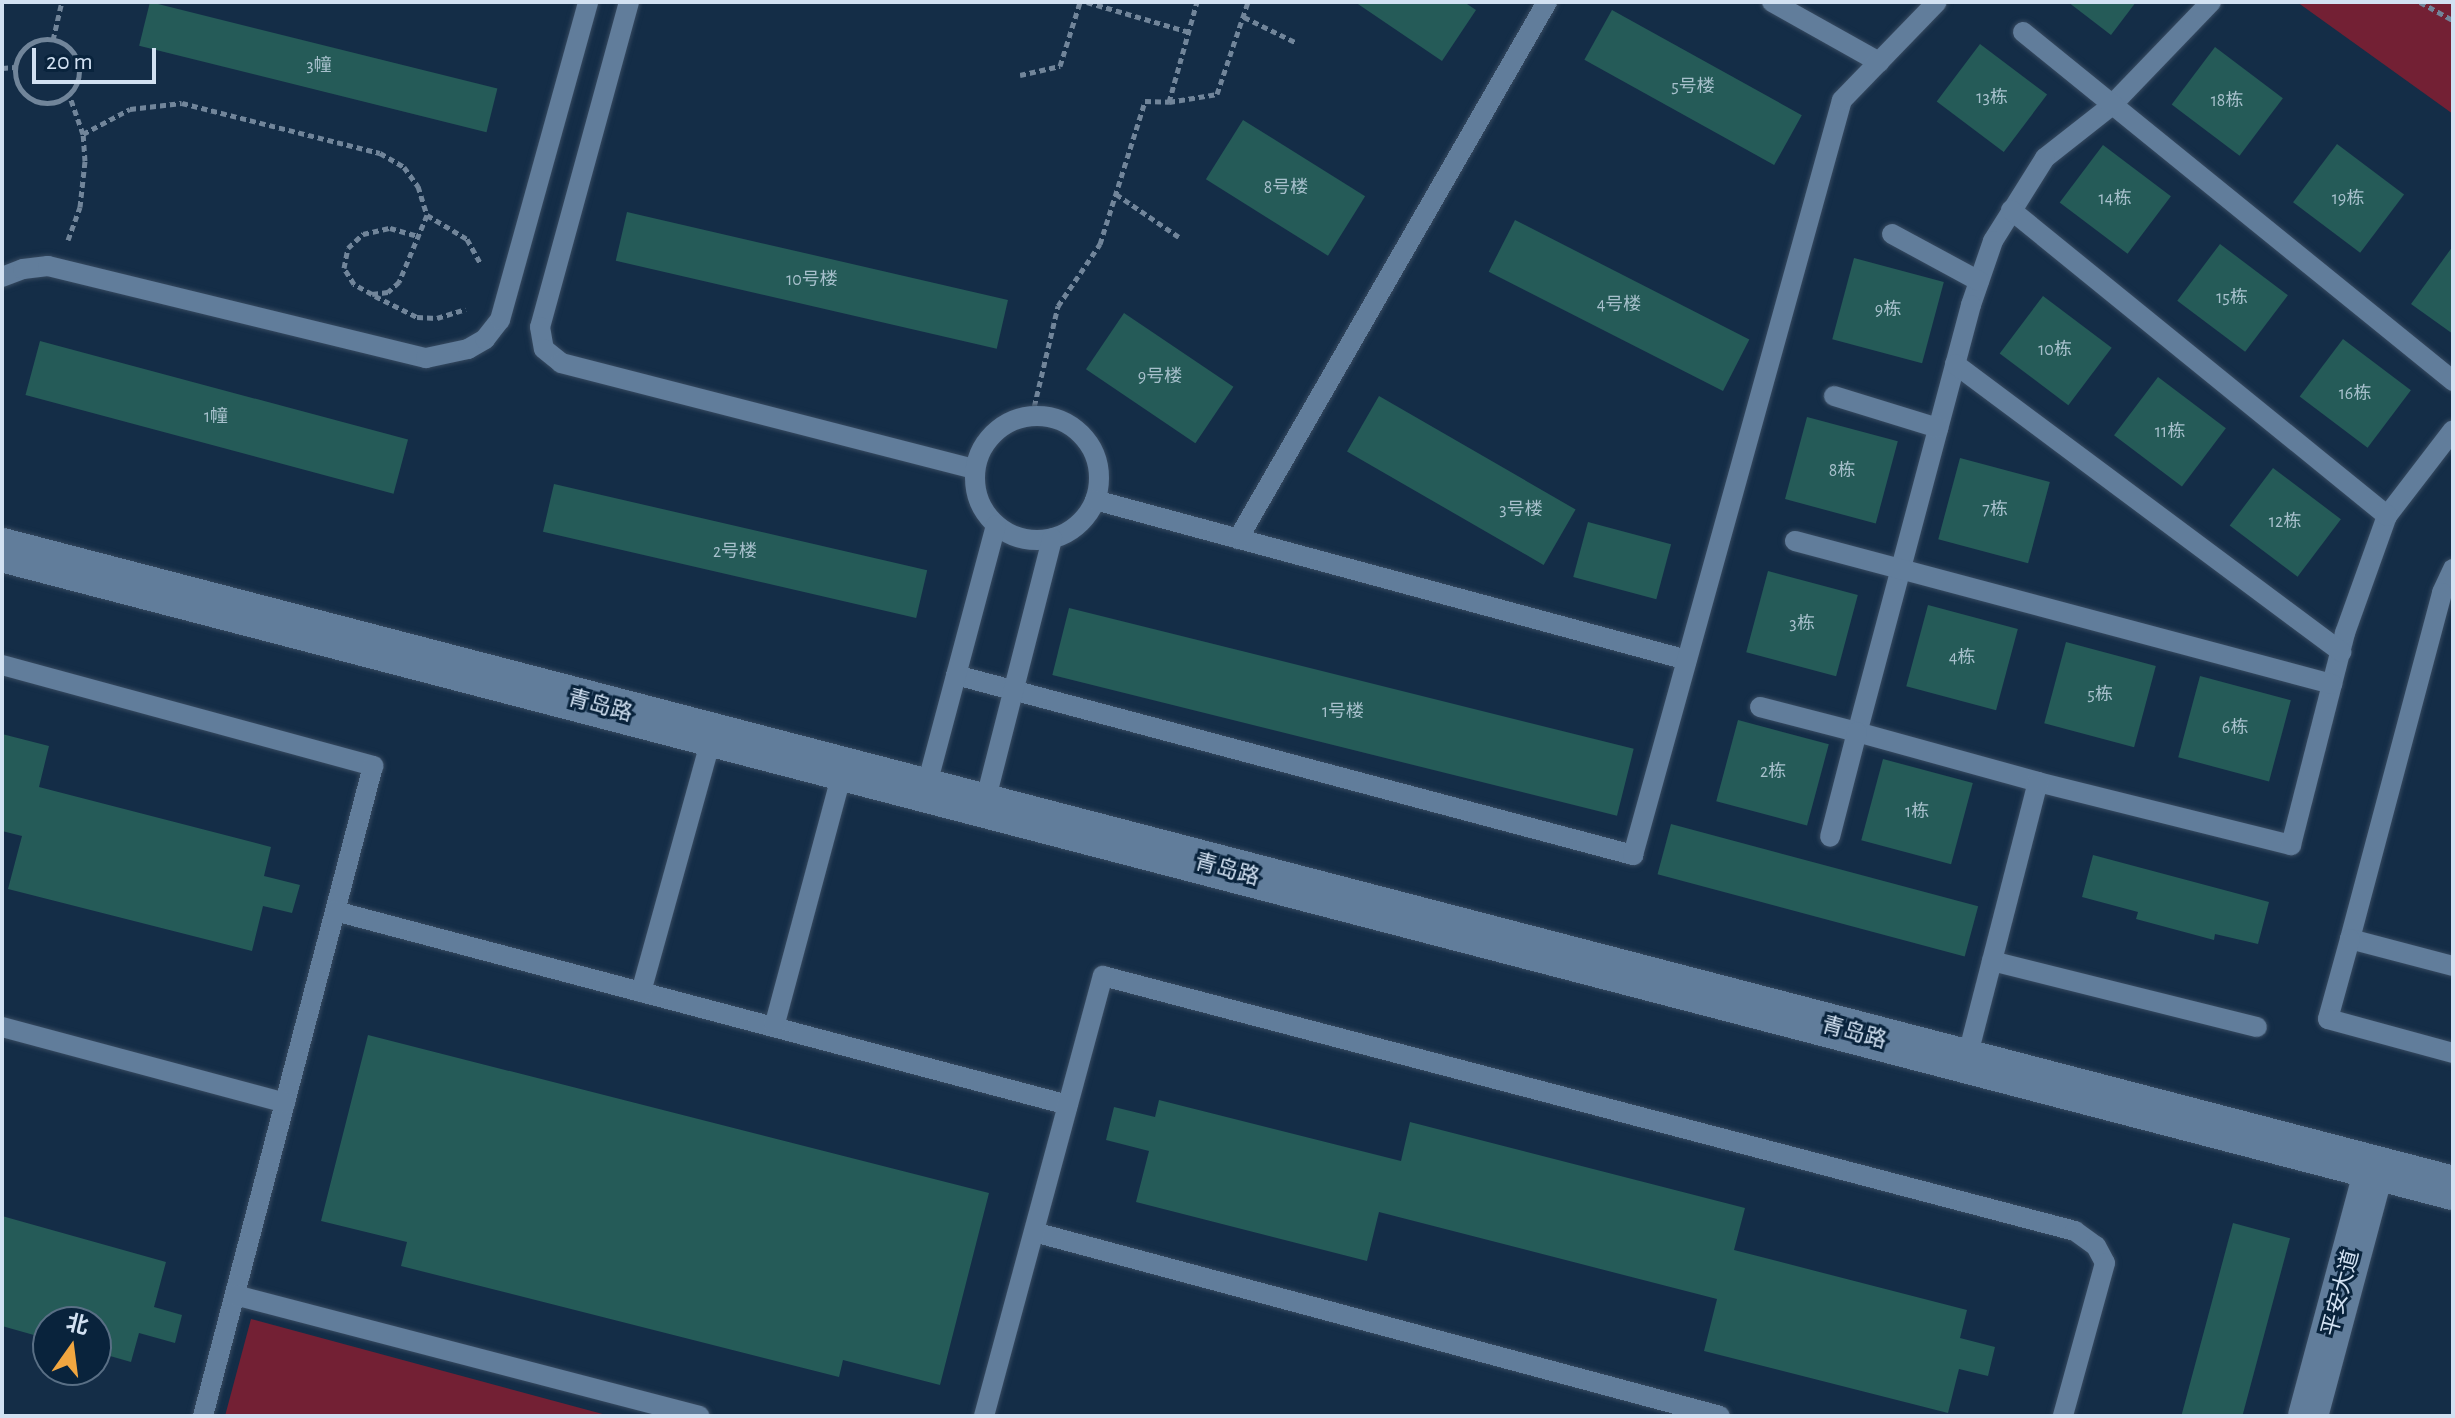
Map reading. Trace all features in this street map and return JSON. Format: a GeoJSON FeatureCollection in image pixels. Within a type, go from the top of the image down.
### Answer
{"type":"FeatureCollection","features":[{"type":"Feature","properties":{"kind":"street","name":"青岛路"},"geometry":{"type":"LineString","coordinates":[[2,550],[2374,1170],[2453,1188]]}},
{"type":"Feature","properties":{"kind":"street","name":"平安大道"},"geometry":{"type":"LineString","coordinates":[[2308,1416],[2374,1170]]}},
{"type":"Feature","properties":{"kind":"lane"},"geometry":{"type":"LineString","coordinates":[[2,277],[23,269],[55,268],[426,358],[468,349],[485,339],[500,320],[588,2]]}},
{"type":"Feature","properties":{"kind":"lane"},"geometry":{"type":"LineString","coordinates":[[629,2],[540,327],[544,349],[561,363],[974,469]]}},
{"type":"Feature","properties":{"kind":"lane"},"geometry":{"type":"LineString","coordinates":[[1238,539],[1547,2]]}},
{"type":"Feature","properties":{"kind":"lane"},"geometry":{"type":"LineString","coordinates":[[1772,2],[1879,62]]}},
{"type":"Feature","properties":{"kind":"lane"},"geometry":{"type":"LineString","coordinates":[[956,675],[1633,855],[1842,100],[1937,2]]}},
{"type":"Feature","properties":{"kind":"lane"},"geometry":{"type":"LineString","coordinates":[[1830,837],[1955,364],[1993,241],[2045,158],[2111,106],[2211,2]]}},
{"type":"Feature","properties":{"kind":"lane"},"geometry":{"type":"LineString","coordinates":[[2023,32],[2453,381]]}},
{"type":"Feature","properties":{"kind":"lane"},"geometry":{"type":"LineString","coordinates":[[2011,210],[2387,516]]}},
{"type":"Feature","properties":{"kind":"lane"},"geometry":{"type":"LineString","coordinates":[[1892,234],[1979,281]]}},
{"type":"Feature","properties":{"kind":"lane"},"geometry":{"type":"LineString","coordinates":[[1955,364],[2341,652]]}},
{"type":"Feature","properties":{"kind":"lane"},"geometry":{"type":"LineString","coordinates":[[1834,396],[1938,428]]}},
{"type":"Feature","properties":{"kind":"lane"},"geometry":{"type":"LineString","coordinates":[[1032,416],[1053,418],[1072,427],[1087,442],[1096,460],[1099,480],[1095,500],[1086,517],[1071,531],[1052,539],[1032,541],[1013,536],[996,525],[983,510],[975,490],[974,469],[981,450],[994,433],[1011,422],[1032,416]]}},
{"type":"Feature","properties":{"kind":"lane"},"geometry":{"type":"LineString","coordinates":[[1760,707],[2038,782],[2291,845],[2341,652],[2387,516],[2453,430]]}},
{"type":"Feature","properties":{"kind":"lane"},"geometry":{"type":"LineString","coordinates":[[1095,500],[1687,660]]}},
{"type":"Feature","properties":{"kind":"lane"},"geometry":{"type":"LineString","coordinates":[[925,792],[996,525]]}},
{"type":"Feature","properties":{"kind":"lane"},"geometry":{"type":"LineString","coordinates":[[984,806],[1052,539]]}},
{"type":"Feature","properties":{"kind":"lane"},"geometry":{"type":"LineString","coordinates":[[1795,541],[2332,684]]}},
{"type":"Feature","properties":{"kind":"lane"},"geometry":{"type":"LineString","coordinates":[[2453,569],[2442,593],[2328,1019],[2453,1053]]}},
{"type":"Feature","properties":{"kind":"lane"},"geometry":{"type":"LineString","coordinates":[[2,665],[373,766],[203,1416]]}},
{"type":"Feature","properties":{"kind":"lane"},"geometry":{"type":"LineString","coordinates":[[641,992],[712,736]]}},
{"type":"Feature","properties":{"kind":"lane"},"geometry":{"type":"LineString","coordinates":[[774,1027],[843,770]]}},
{"type":"Feature","properties":{"kind":"lane"},"geometry":{"type":"LineString","coordinates":[[1966,1062],[2038,782]]}},
{"type":"Feature","properties":{"kind":"lane"},"geometry":{"type":"LineString","coordinates":[[335,911],[1068,1105]]}},
{"type":"Feature","properties":{"kind":"lane"},"geometry":{"type":"LineString","coordinates":[[2350,939],[2453,966]]}},
{"type":"Feature","properties":{"kind":"lane"},"geometry":{"type":"LineString","coordinates":[[1992,961],[2257,1027]]}},
{"type":"Feature","properties":{"kind":"lane"},"geometry":{"type":"LineString","coordinates":[[984,1416],[1103,976],[2075,1231],[2096,1246],[2105,1263],[2063,1416]]}},
{"type":"Feature","properties":{"kind":"lane"},"geometry":{"type":"LineString","coordinates":[[2,1027],[285,1103]]}},
{"type":"Feature","properties":{"kind":"lane"},"geometry":{"type":"LineString","coordinates":[[1034,1232],[1720,1416]]}},
{"type":"Feature","properties":{"kind":"lane"},"geometry":{"type":"LineString","coordinates":[[235,1295],[700,1416]]}},
{"type":"Feature","properties":{"kind":"path"},"geometry":{"type":"LineString","coordinates":[[53,40],[62,2]]}},
{"type":"Feature","properties":{"kind":"path"},"geometry":{"type":"LineString","coordinates":[[1020,75],[1060,66],[1080,2]]}},
{"type":"Feature","properties":{"kind":"path"},"geometry":{"type":"LineString","coordinates":[[1087,2],[1189,32]]}},
{"type":"Feature","properties":{"kind":"path"},"geometry":{"type":"LineString","coordinates":[[1169,102],[1197,2]]}},
{"type":"Feature","properties":{"kind":"path"},"geometry":{"type":"LineString","coordinates":[[1032,416],[1058,306],[1100,244],[1145,101],[1169,102],[1217,94],[1248,2]]}},
{"type":"Feature","properties":{"kind":"path"},"geometry":{"type":"LineString","coordinates":[[2420,2],[2453,20]]}},
{"type":"Feature","properties":{"kind":"path"},"geometry":{"type":"LineString","coordinates":[[1244,17],[1297,43]]}},
{"type":"Feature","properties":{"kind":"path"},"geometry":{"type":"LineString","coordinates":[[53,40],[63,43],[77,59],[77,81],[69,94],[54,102],[34,100],[19,86],[15,67],[18,57],[32,43],[53,40]]}},
{"type":"Feature","properties":{"kind":"path"},"geometry":{"type":"LineString","coordinates":[[2,68],[15,67]]}},
{"type":"Feature","properties":{"kind":"path"},"geometry":{"type":"LineString","coordinates":[[55,268],[80,207],[84,185],[83,134],[69,94]]}},
{"type":"Feature","properties":{"kind":"path"},"geometry":{"type":"LineString","coordinates":[[83,134],[130,109],[182,103],[380,153],[404,167],[418,186],[427,215],[399,282],[388,292],[372,294]]}},
{"type":"Feature","properties":{"kind":"path"},"geometry":{"type":"LineString","coordinates":[[1116,194],[1179,237]]}},
{"type":"Feature","properties":{"kind":"path"},"geometry":{"type":"LineString","coordinates":[[427,215],[467,239],[482,271]]}},
{"type":"Feature","properties":{"kind":"path"},"geometry":{"type":"LineString","coordinates":[[418,236],[390,228],[363,234],[348,248],[344,268],[354,284],[417,317],[437,318],[468,309],[473,299]]}},
{"type":"Feature","properties":{"kind":"shaded area"},"geometry":{"type":"Polygon","coordinates":[[[2297,2],[2453,2],[2453,114],[2297,2]]]}},
{"type":"Feature","properties":{"kind":"shaded area"},"geometry":{"type":"Polygon","coordinates":[[[251,1319],[610,1416],[225,1416],[251,1319]]]}},
{"type":"Feature","properties":{"kind":"building"},"geometry":{"type":"Polygon","coordinates":[[[150,2],[497,89],[486,132],[139,46],[150,2]]]}},
{"type":"Feature","properties":{"kind":"building"},"geometry":{"type":"Polygon","coordinates":[[[1355,2],[1464,2],[1476,10],[1442,61],[1355,2]]]}},
{"type":"Feature","properties":{"kind":"building"},"geometry":{"type":"Polygon","coordinates":[[[2068,2],[2136,2],[2111,35],[2068,2]]]}},
{"type":"Feature","properties":{"kind":"building"},"geometry":{"type":"Polygon","coordinates":[[[1612,10],[1802,115],[1774,165],[1584,60],[1612,10]]]}},
{"type":"Feature","properties":{"kind":"building"},"geometry":{"type":"Polygon","coordinates":[[[1980,44],[2047,95],[2004,152],[1937,102],[1980,44]]]}},
{"type":"Feature","properties":{"kind":"building"},"geometry":{"type":"Polygon","coordinates":[[[2215,47],[2283,98],[2240,156],[2172,105],[2215,47]]]}},
{"type":"Feature","properties":{"kind":"building"},"geometry":{"type":"Polygon","coordinates":[[[1243,120],[1365,196],[1328,256],[1206,179],[1243,120]]]}},
{"type":"Feature","properties":{"kind":"building"},"geometry":{"type":"Polygon","coordinates":[[[2337,144],[2404,195],[2360,253],[2293,202],[2337,144]]]}},
{"type":"Feature","properties":{"kind":"building"},"geometry":{"type":"Polygon","coordinates":[[[2103,145],[2171,196],[2128,254],[2060,203],[2103,145]]]}},
{"type":"Feature","properties":{"kind":"building"},"geometry":{"type":"Polygon","coordinates":[[[627,212],[1008,300],[997,349],[616,261],[627,212]]]}},
{"type":"Feature","properties":{"kind":"building"},"geometry":{"type":"Polygon","coordinates":[[[1515,220],[1749,339],[1723,391],[1489,272],[1515,220]]]}},
{"type":"Feature","properties":{"kind":"building"},"geometry":{"type":"Polygon","coordinates":[[[2220,244],[2288,295],[2245,352],[2177,301],[2220,244]]]}},
{"type":"Feature","properties":{"kind":"building"},"geometry":{"type":"Polygon","coordinates":[[[2453,246],[2453,334],[2411,304],[2453,246]]]}},
{"type":"Feature","properties":{"kind":"building"},"geometry":{"type":"Polygon","coordinates":[[[1854,258],[1944,282],[1922,363],[1832,339],[1854,258]]]}},
{"type":"Feature","properties":{"kind":"building"},"geometry":{"type":"Polygon","coordinates":[[[2043,296],[2112,348],[2068,405],[2000,354],[2043,296]]]}},
{"type":"Feature","properties":{"kind":"building"},"geometry":{"type":"Polygon","coordinates":[[[1124,313],[1233,387],[1195,443],[1086,369],[1124,313]]]}},
{"type":"Feature","properties":{"kind":"building"},"geometry":{"type":"Polygon","coordinates":[[[2343,339],[2411,390],[2368,448],[2300,397],[2343,339]]]}},
{"type":"Feature","properties":{"kind":"building"},"geometry":{"type":"Polygon","coordinates":[[[40,341],[408,440],[394,494],[26,395],[40,341]]]}},
{"type":"Feature","properties":{"kind":"building"},"geometry":{"type":"Polygon","coordinates":[[[2158,377],[2226,428],[2182,486],[2114,435],[2158,377]]]}},
{"type":"Feature","properties":{"kind":"building"},"geometry":{"type":"Polygon","coordinates":[[[1379,396],[1576,509],[1544,565],[1347,451],[1379,396]]]}},
{"type":"Feature","properties":{"kind":"building"},"geometry":{"type":"Polygon","coordinates":[[[1807,417],[1898,441],[1876,523],[1785,499],[1807,417]]]}},
{"type":"Feature","properties":{"kind":"building"},"geometry":{"type":"Polygon","coordinates":[[[1960,458],[2050,482],[2028,563],[1938,539],[1960,458]]]}},
{"type":"Feature","properties":{"kind":"building"},"geometry":{"type":"Polygon","coordinates":[[[2273,468],[2341,519],[2298,577],[2230,526],[2273,468]]]}},
{"type":"Feature","properties":{"kind":"building"},"geometry":{"type":"Polygon","coordinates":[[[554,484],[927,570],[916,618],[543,532],[554,484]]]}},
{"type":"Feature","properties":{"kind":"building"},"geometry":{"type":"Polygon","coordinates":[[[1588,522],[1671,544],[1656,599],[1573,577],[1588,522]]]}},
{"type":"Feature","properties":{"kind":"building"},"geometry":{"type":"Polygon","coordinates":[[[1768,571],[1858,595],[1836,676],[1746,652],[1768,571]]]}},
{"type":"Feature","properties":{"kind":"building"},"geometry":{"type":"Polygon","coordinates":[[[1928,605],[2018,629],[1996,710],[1906,686],[1928,605]]]}},
{"type":"Feature","properties":{"kind":"building"},"geometry":{"type":"Polygon","coordinates":[[[1069,608],[1634,749],[1617,816],[1052,675],[1069,608]]]}},
{"type":"Feature","properties":{"kind":"building"},"geometry":{"type":"Polygon","coordinates":[[[2066,642],[2156,666],[2134,747],[2044,723],[2066,642]]]}},
{"type":"Feature","properties":{"kind":"building"},"geometry":{"type":"Polygon","coordinates":[[[2200,676],[2291,700],[2269,781],[2178,757],[2200,676]]]}},
{"type":"Feature","properties":{"kind":"building"},"geometry":{"type":"Polygon","coordinates":[[[1738,720],[1829,744],[1807,825],[1716,801],[1738,720]]]}},
{"type":"Feature","properties":{"kind":"building"},"geometry":{"type":"Polygon","coordinates":[[[2,734],[49,746],[39,787],[271,847],[264,876],[300,885],[292,913],[263,906],[252,951],[8,889],[22,836],[2,831],[2,734]]]}},
{"type":"Feature","properties":{"kind":"building"},"geometry":{"type":"Polygon","coordinates":[[[1883,759],[1973,783],[1951,864],[1861,840],[1883,759]]]}},
{"type":"Feature","properties":{"kind":"building"},"geometry":{"type":"Polygon","coordinates":[[[1671,824],[1978,906],[1965,957],[1658,874],[1671,824]]]}},
{"type":"Feature","properties":{"kind":"building"},"geometry":{"type":"Polygon","coordinates":[[[2093,855],[2269,902],[2258,944],[2215,934],[2214,940],[2136,919],[2138,912],[2082,897],[2093,855]]]}},
{"type":"Feature","properties":{"kind":"building"},"geometry":{"type":"Polygon","coordinates":[[[368,1035],[989,1193],[940,1385],[843,1360],[839,1377],[401,1266],[407,1242],[321,1221],[368,1035]]]}},
{"type":"Feature","properties":{"kind":"building"},"geometry":{"type":"Polygon","coordinates":[[[1159,1100],[1401,1161],[1410,1122],[1745,1208],[1734,1250],[1967,1310],[1960,1338],[1995,1347],[1988,1376],[1959,1369],[1948,1413],[1704,1351],[1717,1299],[1379,1212],[1367,1261],[1136,1202],[1149,1151],[1106,1140],[1114,1107],[1155,1117],[1159,1100]]]}},
{"type":"Feature","properties":{"kind":"building"},"geometry":{"type":"Polygon","coordinates":[[[2,1216],[166,1262],[154,1307],[182,1315],[175,1343],[139,1333],[131,1362],[112,1357],[112,1306],[32,1306],[32,1334],[2,1326],[2,1216]]]}},
{"type":"Feature","properties":{"kind":"building"},"geometry":{"type":"Polygon","coordinates":[[[2233,1223],[2290,1238],[2242,1416],[2181,1416],[2233,1223]]]}}]}
